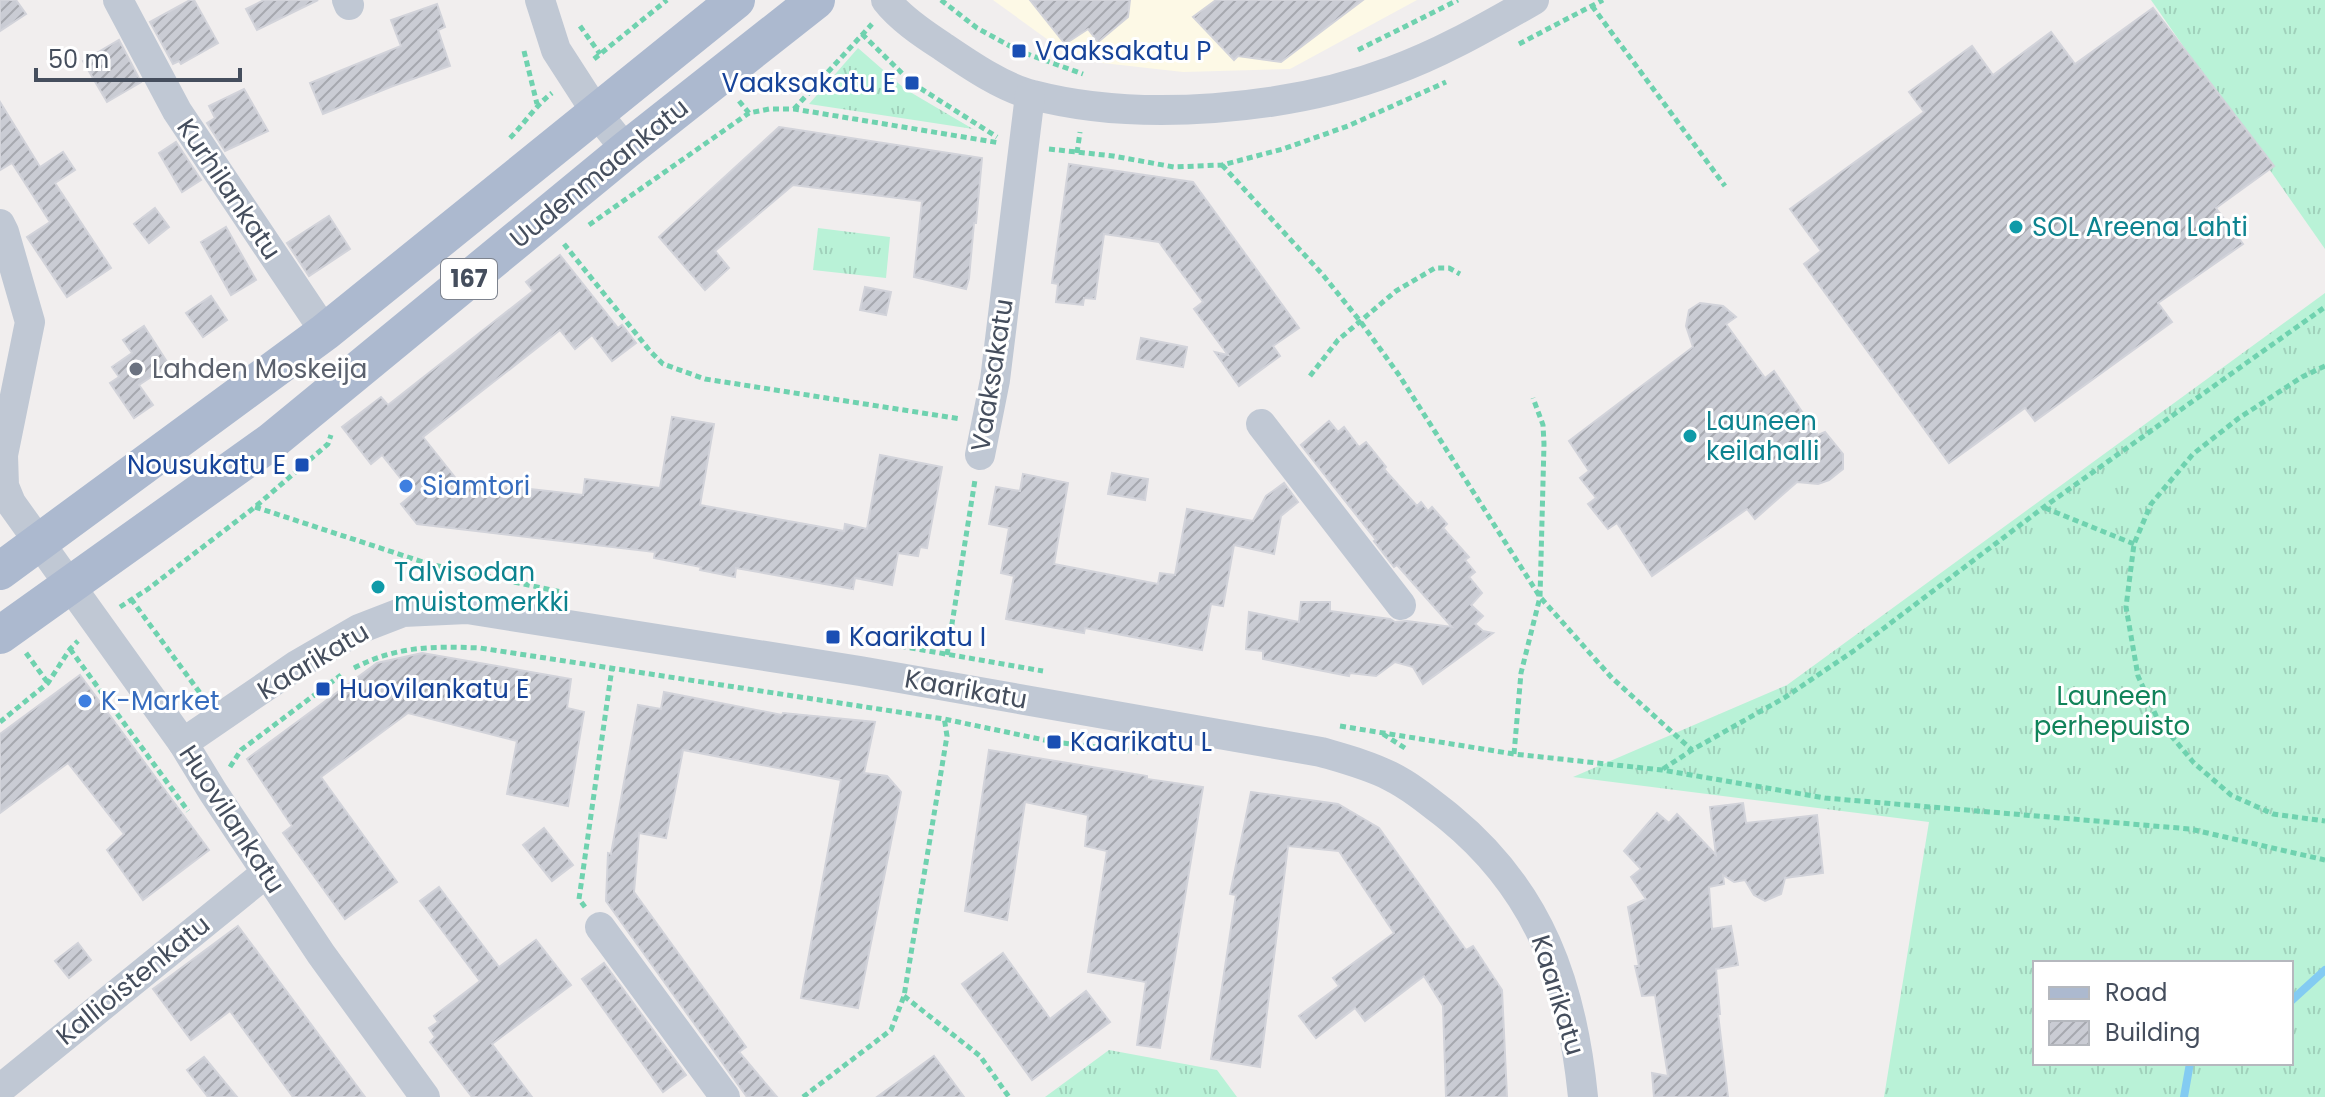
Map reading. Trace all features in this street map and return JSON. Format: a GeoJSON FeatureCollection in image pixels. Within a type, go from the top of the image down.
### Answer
{"type":"FeatureCollection","features":[{"type":"Feature","properties":{"kind":"main road","name":"Uudenmaankatu"},"geometry":{"type":"LineString","coordinates":[[0,571],[325,332],[736,0]]}},
{"type":"Feature","properties":{"kind":"main road","name":"Uudenmaankatu"},"geometry":{"type":"LineString","coordinates":[[0,635],[272,441],[626,150],[816,0]]}},
{"type":"Feature","properties":{"kind":"street"},"geometry":{"type":"LineString","coordinates":[[540,0],[556,50],[596,112],[626,150]]}},
{"type":"Feature","properties":{"kind":"street"},"geometry":{"type":"LineString","coordinates":[[888,2],[923,34],[977,70],[1030,95],[1166,112],[1247,105],[1308,94],[1391,72],[1453,45],[1526,2]]}},
{"type":"Feature","properties":{"kind":"street","name":"Kurhilankatu"},"geometry":{"type":"LineString","coordinates":[[126,4],[177,111],[325,332]]}},
{"type":"Feature","properties":{"kind":"street","name":"Vaaksakatu"},"geometry":{"type":"LineString","coordinates":[[980,455],[995,380],[1030,95]]}},
{"type":"Feature","properties":{"kind":"street","name":"Huovilankatu"},"geometry":{"type":"LineString","coordinates":[[0,224],[30,322],[3,455],[4,486],[11,503],[183,743],[321,954],[423,1096]]}},
{"type":"Feature","properties":{"kind":"street"},"geometry":{"type":"LineString","coordinates":[[1261,424],[1401,605]]}},
{"type":"Feature","properties":{"kind":"street","name":"Kaarikatu"},"geometry":{"type":"LineString","coordinates":[[183,743],[220,719],[264,674],[359,629],[403,612],[467,609],[860,671],[1321,752],[1393,777],[1425,797],[1500,867],[1532,912],[1554,961],[1578,1054],[1583,1097]]}},
{"type":"Feature","properties":{"kind":"street","name":"Kallioistenkatu"},"geometry":{"type":"LineString","coordinates":[[0,1089],[266,873]]}},
{"type":"Feature","properties":{"kind":"street"},"geometry":{"type":"LineString","coordinates":[[600,927],[725,1097]]}},
{"type":"Feature","properties":{"kind":"path"},"geometry":{"type":"LineString","coordinates":[[577,20],[600,54],[667,0]]}},
{"type":"Feature","properties":{"kind":"path"},"geometry":{"type":"LineString","coordinates":[[941,0],[977,28],[1019,51],[1088,76]]}},
{"type":"Feature","properties":{"kind":"path"},"geometry":{"type":"LineString","coordinates":[[1351,53],[1458,0]]}},
{"type":"Feature","properties":{"kind":"path"},"geometry":{"type":"LineString","coordinates":[[794,109],[888,2]]}},
{"type":"Feature","properties":{"kind":"path"},"geometry":{"type":"LineString","coordinates":[[1592,6],[1725,186]]}},
{"type":"Feature","properties":{"kind":"path"},"geometry":{"type":"LineString","coordinates":[[862,34],[912,83],[1007,144]]}},
{"type":"Feature","properties":{"kind":"path"},"geometry":{"type":"LineString","coordinates":[[586,228],[749,113]]}},
{"type":"Feature","properties":{"kind":"path"},"geometry":{"type":"LineString","coordinates":[[1222,165],[1323,275],[1360,321],[1399,375],[1540,597],[1612,678],[1692,750]]}},
{"type":"Feature","properties":{"kind":"path"},"geometry":{"type":"LineString","coordinates":[[552,254],[573,237]]}},
{"type":"Feature","properties":{"kind":"path"},"geometry":{"type":"LineString","coordinates":[[564,244],[663,364],[705,379],[986,423]]}},
{"type":"Feature","properties":{"kind":"path"},"geometry":{"type":"LineString","coordinates":[[1310,376],[1338,340],[1396,291],[1435,268],[1449,268],[1460,274]]}},
{"type":"Feature","properties":{"kind":"path"},"geometry":{"type":"LineString","coordinates":[[1662,770],[1784,698],[1855,650],[2044,507],[2325,307]]}},
{"type":"Feature","properties":{"kind":"path"},"geometry":{"type":"LineString","coordinates":[[2325,366],[2302,377],[2239,418],[2193,454],[2151,504],[2134,544],[2126,607],[2138,676],[2158,720],[2194,763],[2231,795],[2273,814],[2325,821]]}},
{"type":"Feature","properties":{"kind":"path"},"geometry":{"type":"LineString","coordinates":[[1514,754],[1521,673],[1540,597],[1544,444],[1543,425],[1533,398]]}},
{"type":"Feature","properties":{"kind":"path"},"geometry":{"type":"LineString","coordinates":[[0,722],[48,683],[70,649],[97,624],[255,507],[328,444],[332,430]]}},
{"type":"Feature","properties":{"kind":"path","name":"Vaaksakatu"},"geometry":{"type":"LineString","coordinates":[[947,653],[980,455]]}},
{"type":"Feature","properties":{"kind":"path"},"geometry":{"type":"LineString","coordinates":[[255,507],[429,564],[566,593]]}},
{"type":"Feature","properties":{"kind":"path"},"geometry":{"type":"LineString","coordinates":[[2044,507],[2134,544]]}},
{"type":"Feature","properties":{"kind":"path"},"geometry":{"type":"LineString","coordinates":[[131,599],[241,750]]}},
{"type":"Feature","properties":{"kind":"path"},"geometry":{"type":"LineString","coordinates":[[890,645],[1052,673]]}},
{"type":"Feature","properties":{"kind":"path"},"geometry":{"type":"LineString","coordinates":[[213,792],[241,750],[340,676],[391,652],[433,646],[480,648],[944,719],[1054,742],[1148,753]]}},
{"type":"Feature","properties":{"kind":"path"},"geometry":{"type":"LineString","coordinates":[[600,927],[579,899],[612,668]]}},
{"type":"Feature","properties":{"kind":"path"},"geometry":{"type":"LineString","coordinates":[[803,1097],[891,1030],[904,996],[947,736],[944,719]]}},
{"type":"Feature","properties":{"kind":"path"},"geometry":{"type":"LineString","coordinates":[[1336,725],[1514,754],[1662,770],[1825,798],[2190,829],[2325,860]]}},
{"type":"Feature","properties":{"kind":"path"},"geometry":{"type":"LineString","coordinates":[[904,996],[980,1056],[1009,1097]]}},
{"type":"Feature","properties":{"kind":"shaded area"},"geometry":{"type":"Polygon","coordinates":[[[993,0],[1417,0],[1290,69],[1183,72],[1076,60],[993,0]]]}},
{"type":"Feature","properties":{"kind":"green space"},"geometry":{"type":"Polygon","coordinates":[[[2151,0],[2325,0],[2325,249],[2151,0]]]}},
{"type":"Feature","properties":{"kind":"green space"},"geometry":{"type":"Polygon","coordinates":[[[858,48],[905,89],[973,129],[809,104],[858,48]]]}},
{"type":"Feature","properties":{"kind":"green space"},"geometry":{"type":"Polygon","coordinates":[[[818,228],[890,237],[886,278],[813,270],[818,228]]]}},
{"type":"Feature","properties":{"kind":"green space","name":"Launeen perhepuisto"},"geometry":{"type":"Polygon","coordinates":[[[2325,293],[2325,1097],[1884,1097],[1929,822],[1573,777],[1787,685],[2325,293]]]}},
{"type":"Feature","properties":{"kind":"green space"},"geometry":{"type":"Polygon","coordinates":[[[1109,1050],[1217,1070],[1237,1097],[1045,1097],[1109,1050]]]}},
{"type":"Feature","properties":{"kind":"building"},"geometry":{"type":"Polygon","coordinates":[[[0,0],[16,0],[26,14],[0,31],[0,0]]]}},
{"type":"Feature","properties":{"kind":"building"},"geometry":{"type":"Polygon","coordinates":[[[194,0],[218,43],[181,64],[179,61],[173,64],[150,22],[194,0]]]}},
{"type":"Feature","properties":{"kind":"building"},"geometry":{"type":"Polygon","coordinates":[[[264,0],[318,0],[257,30],[246,9],[264,0]]]}},
{"type":"Feature","properties":{"kind":"building"},"geometry":{"type":"Polygon","coordinates":[[[1030,0],[1130,0],[1128,17],[1098,42],[1088,29],[1065,44],[1030,0]]]}},
{"type":"Feature","properties":{"kind":"building"},"geometry":{"type":"Polygon","coordinates":[[[1216,0],[1363,0],[1281,62],[1238,56],[1234,60],[1193,17],[1216,0]]]}},
{"type":"Feature","properties":{"kind":"building"},"geometry":{"type":"Polygon","coordinates":[[[437,4],[445,27],[438,30],[450,66],[323,114],[310,83],[401,46],[391,20],[437,4]]]}},
{"type":"Feature","properties":{"kind":"building","name":"SOL Areena Lahti"},"geometry":{"type":"Polygon","coordinates":[[[2153,8],[2274,166],[2216,208],[2243,244],[2158,303],[2172,322],[2035,421],[2025,408],[1949,463],[1804,264],[1821,251],[1790,209],[1924,112],[1909,92],[1972,46],[1993,75],[2051,32],[2075,64],[2153,8]]]}},
{"type":"Feature","properties":{"kind":"building"},"geometry":{"type":"Polygon","coordinates":[[[119,40],[141,82],[107,102],[83,61],[119,40]]]}},
{"type":"Feature","properties":{"kind":"building"},"geometry":{"type":"Polygon","coordinates":[[[244,89],[268,131],[225,151],[207,123],[215,118],[209,106],[244,89]]]}},
{"type":"Feature","properties":{"kind":"building"},"geometry":{"type":"Polygon","coordinates":[[[0,102],[40,167],[63,152],[75,170],[55,183],[111,268],[67,297],[27,237],[50,222],[12,163],[0,170],[0,102]]]}},
{"type":"Feature","properties":{"kind":"building"},"geometry":{"type":"Polygon","coordinates":[[[779,127],[982,158],[966,289],[914,277],[922,201],[793,185],[715,251],[729,268],[705,290],[659,237],[779,127]]]}},
{"type":"Feature","properties":{"kind":"building"},"geometry":{"type":"Polygon","coordinates":[[[176,142],[201,180],[182,192],[159,153],[176,142]]]}},
{"type":"Feature","properties":{"kind":"building"},"geometry":{"type":"Polygon","coordinates":[[[1069,164],[1193,182],[1299,328],[1273,346],[1280,356],[1239,386],[1215,352],[1228,355],[1194,309],[1203,302],[1159,242],[1104,234],[1095,299],[1084,298],[1083,305],[1056,302],[1058,284],[1052,283],[1069,164]]]}},
{"type":"Feature","properties":{"kind":"building"},"geometry":{"type":"Polygon","coordinates":[[[155,208],[169,227],[149,243],[134,224],[155,208]]]}},
{"type":"Feature","properties":{"kind":"building"},"geometry":{"type":"Polygon","coordinates":[[[329,216],[350,249],[309,276],[287,243],[329,216]]]}},
{"type":"Feature","properties":{"kind":"building"},"geometry":{"type":"Polygon","coordinates":[[[226,227],[256,280],[231,295],[201,242],[226,227]]]}},
{"type":"Feature","properties":{"kind":"building"},"geometry":{"type":"Polygon","coordinates":[[[560,255],[618,328],[622,325],[636,343],[612,361],[592,335],[575,349],[560,330],[423,437],[458,481],[583,495],[585,479],[660,488],[672,417],[714,424],[700,505],[844,531],[845,524],[867,529],[880,455],[942,467],[927,548],[920,547],[918,556],[898,553],[892,585],[855,578],[853,589],[736,568],[735,577],[654,558],[655,552],[417,524],[401,504],[413,494],[382,455],[371,464],[342,427],[381,397],[388,405],[533,291],[526,282],[560,255]]]}},
{"type":"Feature","properties":{"kind":"building"},"geometry":{"type":"Polygon","coordinates":[[[865,287],[891,292],[886,315],[860,310],[865,287]]]}},
{"type":"Feature","properties":{"kind":"building"},"geometry":{"type":"Polygon","coordinates":[[[211,296],[227,320],[203,337],[186,313],[211,296]]]}},
{"type":"Feature","properties":{"kind":"building","name":"Launeen keilahalli"},"geometry":{"type":"Polygon","coordinates":[[[1700,303],[1723,306],[1736,317],[1726,324],[1765,378],[1774,371],[1818,435],[1825,432],[1843,454],[1843,469],[1818,484],[1797,482],[1755,519],[1747,509],[1652,576],[1617,523],[1608,529],[1588,504],[1596,498],[1580,478],[1589,471],[1569,441],[1693,347],[1686,326],[1689,310],[1700,303]]]}},
{"type":"Feature","properties":{"kind":"building","name":"Lahden Moskeija"},"geometry":{"type":"Polygon","coordinates":[[[144,326],[169,365],[139,385],[153,405],[134,418],[110,383],[119,377],[112,367],[132,353],[123,340],[144,326]]]}},
{"type":"Feature","properties":{"kind":"building"},"geometry":{"type":"Polygon","coordinates":[[[1141,338],[1187,347],[1183,367],[1137,359],[1141,338]]]}},
{"type":"Feature","properties":{"kind":"building"},"geometry":{"type":"Polygon","coordinates":[[[1329,421],[1338,432],[1344,427],[1359,447],[1366,442],[1386,467],[1384,469],[1417,506],[1421,502],[1428,511],[1432,507],[1447,524],[1443,528],[1469,557],[1465,560],[1475,572],[1469,577],[1482,593],[1471,605],[1483,616],[1475,624],[1483,631],[1493,633],[1423,684],[1413,667],[1395,662],[1376,676],[1350,673],[1349,676],[1263,659],[1263,651],[1246,649],[1249,612],[1299,622],[1301,602],[1330,602],[1330,611],[1395,622],[1452,627],[1397,565],[1394,567],[1301,445],[1329,421]]]}},
{"type":"Feature","properties":{"kind":"building"},"geometry":{"type":"Polygon","coordinates":[[[1112,473],[1148,479],[1145,500],[1108,494],[1112,473]]]}},
{"type":"Feature","properties":{"kind":"building"},"geometry":{"type":"Polygon","coordinates":[[[1023,474],[1068,483],[1054,564],[1158,584],[1160,573],[1175,575],[1187,509],[1253,521],[1266,496],[1284,483],[1298,502],[1281,516],[1274,554],[1234,545],[1223,606],[1211,604],[1202,650],[1085,628],[1084,633],[1006,619],[1014,576],[1001,573],[1009,528],[989,524],[996,487],[1020,491],[1023,474]]]}},
{"type":"Feature","properties":{"kind":"building"},"geometry":{"type":"Polygon","coordinates":[[[422,653],[571,679],[567,708],[584,712],[568,806],[507,794],[517,741],[408,713],[321,777],[397,882],[345,919],[283,833],[292,826],[247,759],[377,663],[422,653]]]}},
{"type":"Feature","properties":{"kind":"building"},"geometry":{"type":"Polygon","coordinates":[[[80,675],[209,850],[143,900],[107,850],[124,834],[68,763],[0,813],[0,734],[80,675]]]}},
{"type":"Feature","properties":{"kind":"building"},"geometry":{"type":"Polygon","coordinates":[[[664,692],[782,715],[875,722],[864,773],[887,776],[901,792],[858,1008],[801,998],[841,780],[683,750],[666,838],[639,833],[634,892],[746,1047],[739,1052],[777,1097],[747,1097],[606,901],[608,853],[611,854],[638,705],[661,709],[664,692]]]}},
{"type":"Feature","properties":{"kind":"building"},"geometry":{"type":"Polygon","coordinates":[[[989,750],[1203,787],[1160,1048],[1137,1045],[1146,982],[1088,972],[1107,851],[1085,846],[1088,815],[1025,802],[1007,920],[965,911],[989,750]]]}},
{"type":"Feature","properties":{"kind":"building"},"geometry":{"type":"Polygon","coordinates":[[[1251,792],[1338,804],[1379,828],[1466,950],[1473,946],[1502,990],[1507,1097],[1446,1097],[1443,1006],[1424,976],[1365,1021],[1355,1008],[1316,1038],[1299,1016],[1339,986],[1333,978],[1394,933],[1339,851],[1288,846],[1260,1067],[1211,1059],[1236,895],[1230,894],[1251,792]]]}},
{"type":"Feature","properties":{"kind":"building"},"geometry":{"type":"Polygon","coordinates":[[[1743,803],[1746,823],[1817,815],[1823,873],[1785,878],[1781,894],[1765,901],[1754,895],[1745,880],[1734,882],[1723,875],[1724,884],[1709,887],[1712,929],[1731,926],[1738,965],[1716,969],[1728,1097],[1654,1097],[1652,1073],[1668,1076],[1655,995],[1642,996],[1635,966],[1639,966],[1628,907],[1646,899],[1631,877],[1641,869],[1624,851],[1657,813],[1669,823],[1677,814],[1716,855],[1710,807],[1743,803]]]}},
{"type":"Feature","properties":{"kind":"building"},"geometry":{"type":"Polygon","coordinates":[[[544,828],[573,865],[552,881],[523,845],[544,828]]]}},
{"type":"Feature","properties":{"kind":"building"},"geometry":{"type":"Polygon","coordinates":[[[439,887],[499,967],[536,940],[571,985],[492,1044],[532,1097],[472,1097],[430,1042],[435,1037],[429,1028],[438,1022],[434,1016],[480,981],[420,901],[439,887]]]}},
{"type":"Feature","properties":{"kind":"building"},"geometry":{"type":"Polygon","coordinates":[[[238,926],[365,1097],[293,1097],[230,1011],[191,1040],[153,989],[238,926]]]}},
{"type":"Feature","properties":{"kind":"building"},"geometry":{"type":"Polygon","coordinates":[[[78,943],[91,960],[69,978],[55,961],[78,943]]]}},
{"type":"Feature","properties":{"kind":"building"},"geometry":{"type":"Polygon","coordinates":[[[1003,953],[1050,1019],[1086,991],[1110,1022],[1032,1080],[962,984],[1003,953]]]}},
{"type":"Feature","properties":{"kind":"building"},"geometry":{"type":"Polygon","coordinates":[[[604,963],[686,1075],[663,1092],[582,979],[604,963]]]}},
{"type":"Feature","properties":{"kind":"building"},"geometry":{"type":"Polygon","coordinates":[[[934,1056],[964,1097],[877,1097],[934,1056]]]}},
{"type":"Feature","properties":{"kind":"building"},"geometry":{"type":"Polygon","coordinates":[[[204,1057],[237,1097],[208,1097],[187,1070],[204,1057]]]}},
{"type":"Feature","properties":{"kind":"waterway"},"geometry":{"type":"LineString","coordinates":[[2293,999],[2325,970]]}},
{"type":"Feature","properties":{"kind":"waterway"},"geometry":{"type":"LineString","coordinates":[[2184,1097],[2190,1065]]}},
{"type":"Feature","properties":{"kind":"place","name":"Vaaksakatu P"},"geometry":{"type":"Point","coordinates":[1019,51]}},
{"type":"Feature","properties":{"kind":"place","name":"Vaaksakatu E"},"geometry":{"type":"Point","coordinates":[912,83]}},
{"type":"Feature","properties":{"kind":"place","name":"SOL Areena Lahti"},"geometry":{"type":"Point","coordinates":[2016,227]}},
{"type":"Feature","properties":{"kind":"place","name":"Lahden Moskeija"},"geometry":{"type":"Point","coordinates":[136,369]}},
{"type":"Feature","properties":{"kind":"place","name":"Launeen keilahalli"},"geometry":{"type":"Point","coordinates":[1690,436]}},
{"type":"Feature","properties":{"kind":"place","name":"Nousukatu E"},"geometry":{"type":"Point","coordinates":[302,465]}},
{"type":"Feature","properties":{"kind":"place","name":"Siamtori"},"geometry":{"type":"Point","coordinates":[406,486]}},
{"type":"Feature","properties":{"kind":"place","name":"Talvisodan muistomerkki"},"geometry":{"type":"Point","coordinates":[378,587]}},
{"type":"Feature","properties":{"kind":"place","name":"Kaarikatu I"},"geometry":{"type":"Point","coordinates":[833,637]}},
{"type":"Feature","properties":{"kind":"place","name":"Huovilankatu E"},"geometry":{"type":"Point","coordinates":[323,689]}},
{"type":"Feature","properties":{"kind":"place","name":"K-Market"},"geometry":{"type":"Point","coordinates":[85,701]}},
{"type":"Feature","properties":{"kind":"place","name":"Kaarikatu L"},"geometry":{"type":"Point","coordinates":[1054,742]}}]}
